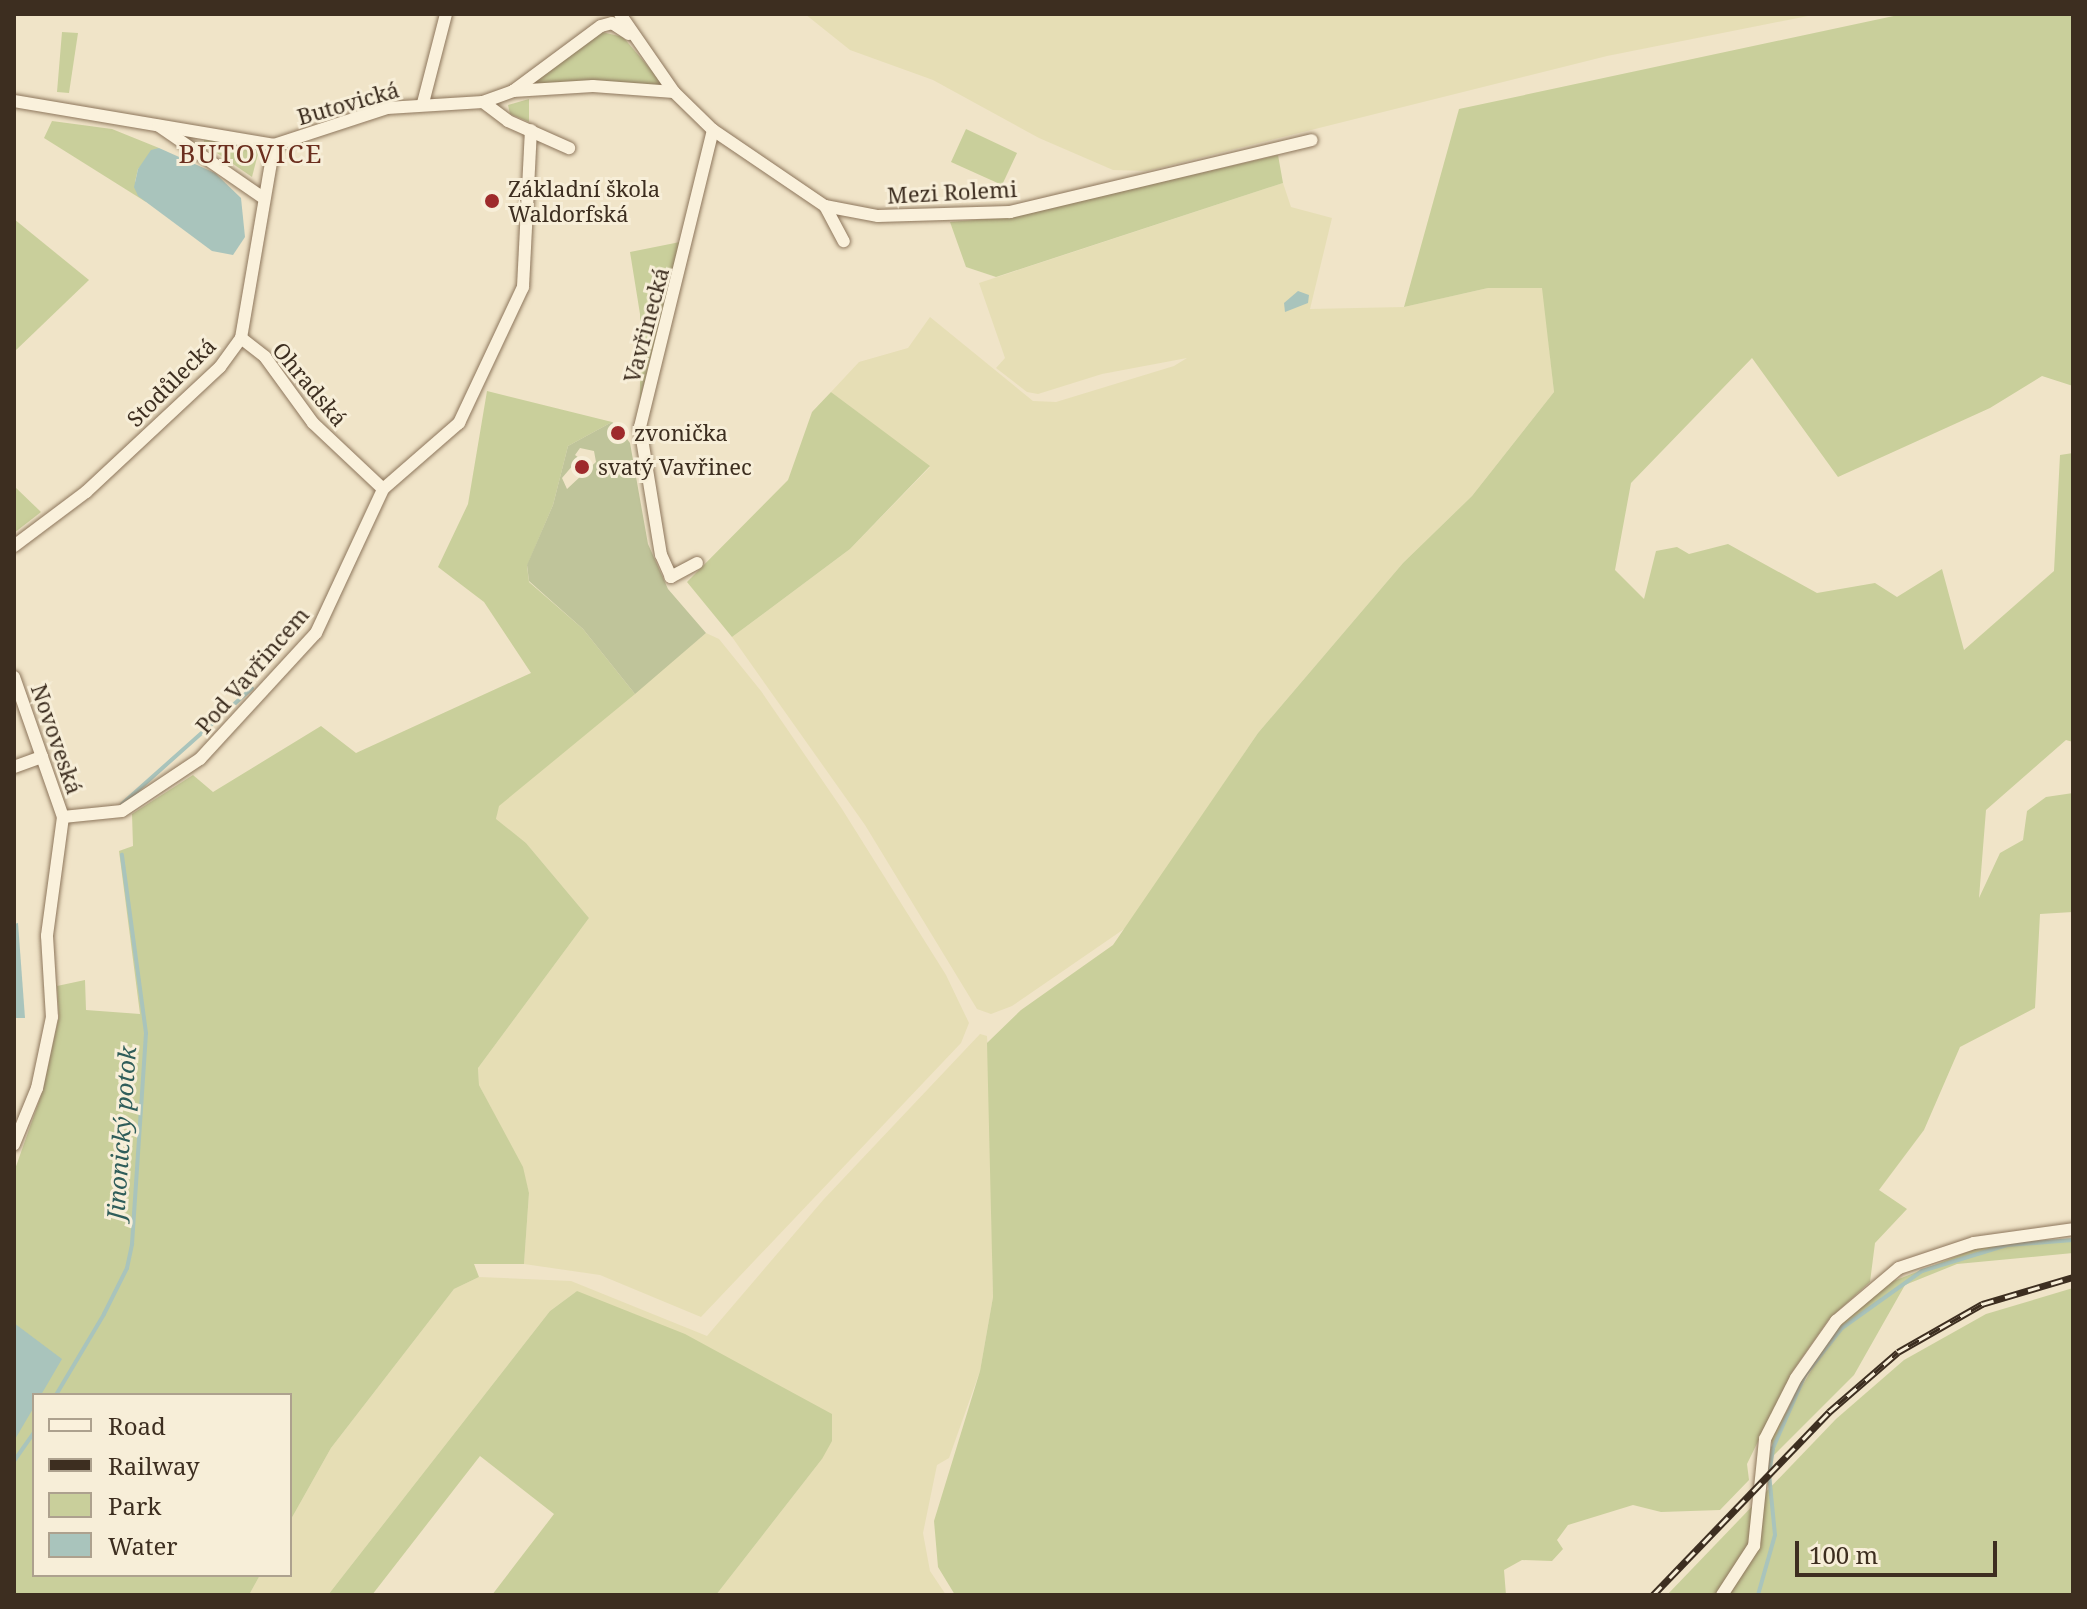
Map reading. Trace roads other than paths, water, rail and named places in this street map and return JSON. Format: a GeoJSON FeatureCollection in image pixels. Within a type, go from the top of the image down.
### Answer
{"type":"FeatureCollection","features":[{"type":"Feature","properties":{"kind":"street"},"geometry":{"type":"LineString","coordinates":[[423,103],[446,14]]}},
{"type":"Feature","properties":{"kind":"street","name":"Mezi Rolemi"},"geometry":{"type":"LineString","coordinates":[[620,14],[629,34],[674,92],[713,130],[825,206],[903,217],[1010,212],[1312,140]]}},
{"type":"Feature","properties":{"kind":"street","name":"Butovická"},"geometry":{"type":"LineString","coordinates":[[14,101],[150,121],[274,145],[357,116],[423,103],[483,102],[513,91],[601,26],[612,23],[629,34]]}},
{"type":"Feature","properties":{"kind":"street"},"geometry":{"type":"LineString","coordinates":[[513,91],[593,86],[674,92]]}},
{"type":"Feature","properties":{"kind":"street"},"geometry":{"type":"LineString","coordinates":[[483,102],[508,121],[569,148]]}},
{"type":"Feature","properties":{"kind":"street","name":"Butovická"},"geometry":{"type":"LineString","coordinates":[[150,121],[224,166],[262,197]]}},
{"type":"Feature","properties":{"kind":"street","name":"Pod Vavřincem"},"geometry":{"type":"LineString","coordinates":[[63,817],[122,811],[200,759],[316,633],[383,489],[459,423],[514,313],[525,269],[531,130]]}},
{"type":"Feature","properties":{"kind":"street","name":"Vavřinecká"},"geometry":{"type":"LineString","coordinates":[[697,563],[671,577],[652,519],[640,427],[713,130]]}},
{"type":"Feature","properties":{"kind":"street","name":"Stodůlecká"},"geometry":{"type":"LineString","coordinates":[[14,546],[93,486],[220,367],[241,338],[262,197],[274,145]]}},
{"type":"Feature","properties":{"kind":"street"},"geometry":{"type":"LineString","coordinates":[[825,206],[844,241]]}},
{"type":"Feature","properties":{"kind":"street","name":"Ohradská"},"geometry":{"type":"LineString","coordinates":[[241,338],[265,357],[313,423],[383,489]]}},
{"type":"Feature","properties":{"kind":"street","name":"Novoveská"},"geometry":{"type":"LineString","coordinates":[[14,677],[63,817],[47,936],[52,1017],[37,1088],[14,1144]]}},
{"type":"Feature","properties":{"kind":"street"},"geometry":{"type":"LineString","coordinates":[[14,767],[42,757]]}},
{"type":"Feature","properties":{"kind":"street"},"geometry":{"type":"LineString","coordinates":[[1722,1595],[1754,1546],[1765,1439],[1796,1378],[1836,1321],[1899,1268],[1974,1243],[2073,1229]]}},
{"type":"Feature","properties":{"kind":"water"},"geometry":{"type":"Polygon","coordinates":[[[159,148],[215,173],[241,198],[245,237],[233,255],[212,251],[138,196],[134,187],[138,169],[151,150],[159,148]]]}},
{"type":"Feature","properties":{"kind":"water"},"geometry":{"type":"Polygon","coordinates":[[[1298,291],[1309,295],[1308,303],[1285,312],[1284,303],[1298,291]]]}},
{"type":"Feature","properties":{"kind":"water"},"geometry":{"type":"Polygon","coordinates":[[[18,923],[25,1018],[14,1018],[14,924],[18,923]]]}},
{"type":"Feature","properties":{"kind":"water"},"geometry":{"type":"Polygon","coordinates":[[[14,1323],[62,1359],[42,1393],[32,1393],[32,1410],[14,1441],[14,1323]]]}},
{"type":"Feature","properties":{"kind":"waterway","name":"Jinonický potok"},"geometry":{"type":"LineString","coordinates":[[122,804],[252,688]]}},
{"type":"Feature","properties":{"kind":"waterway","name":"Jinonický potok"},"geometry":{"type":"LineString","coordinates":[[57,1393],[104,1314],[127,1268],[132,1244],[146,1033],[122,855]]}},
{"type":"Feature","properties":{"kind":"waterway"},"geometry":{"type":"LineString","coordinates":[[1758,1595],[1775,1535],[1769,1474],[1773,1448],[1805,1375],[1842,1328],[1922,1271],[2007,1245],[2073,1240]]}},
{"type":"Feature","properties":{"kind":"waterway","name":"Jinonický potok"},"geometry":{"type":"LineString","coordinates":[[14,1461],[32,1435]]}},
{"type":"Feature","properties":{"kind":"railway"},"geometry":{"type":"LineString","coordinates":[[1653,1595],[1829,1412],[1898,1352],[1982,1304],[2073,1277]]}},
{"type":"Feature","properties":{"kind":"place","name":"Základní škola Waldorfská"},"geometry":{"type":"Point","coordinates":[492,201]}},
{"type":"Feature","properties":{"kind":"place","name":"zvonička"},"geometry":{"type":"Point","coordinates":[618,433]}},
{"type":"Feature","properties":{"kind":"place","name":"svatý Vavřinec"},"geometry":{"type":"Point","coordinates":[582,467]}},
{"type":"Feature","properties":{"kind":"district","name":"BUTOVICE"},"geometry":{"type":"Point","coordinates":[251,154]}}]}
